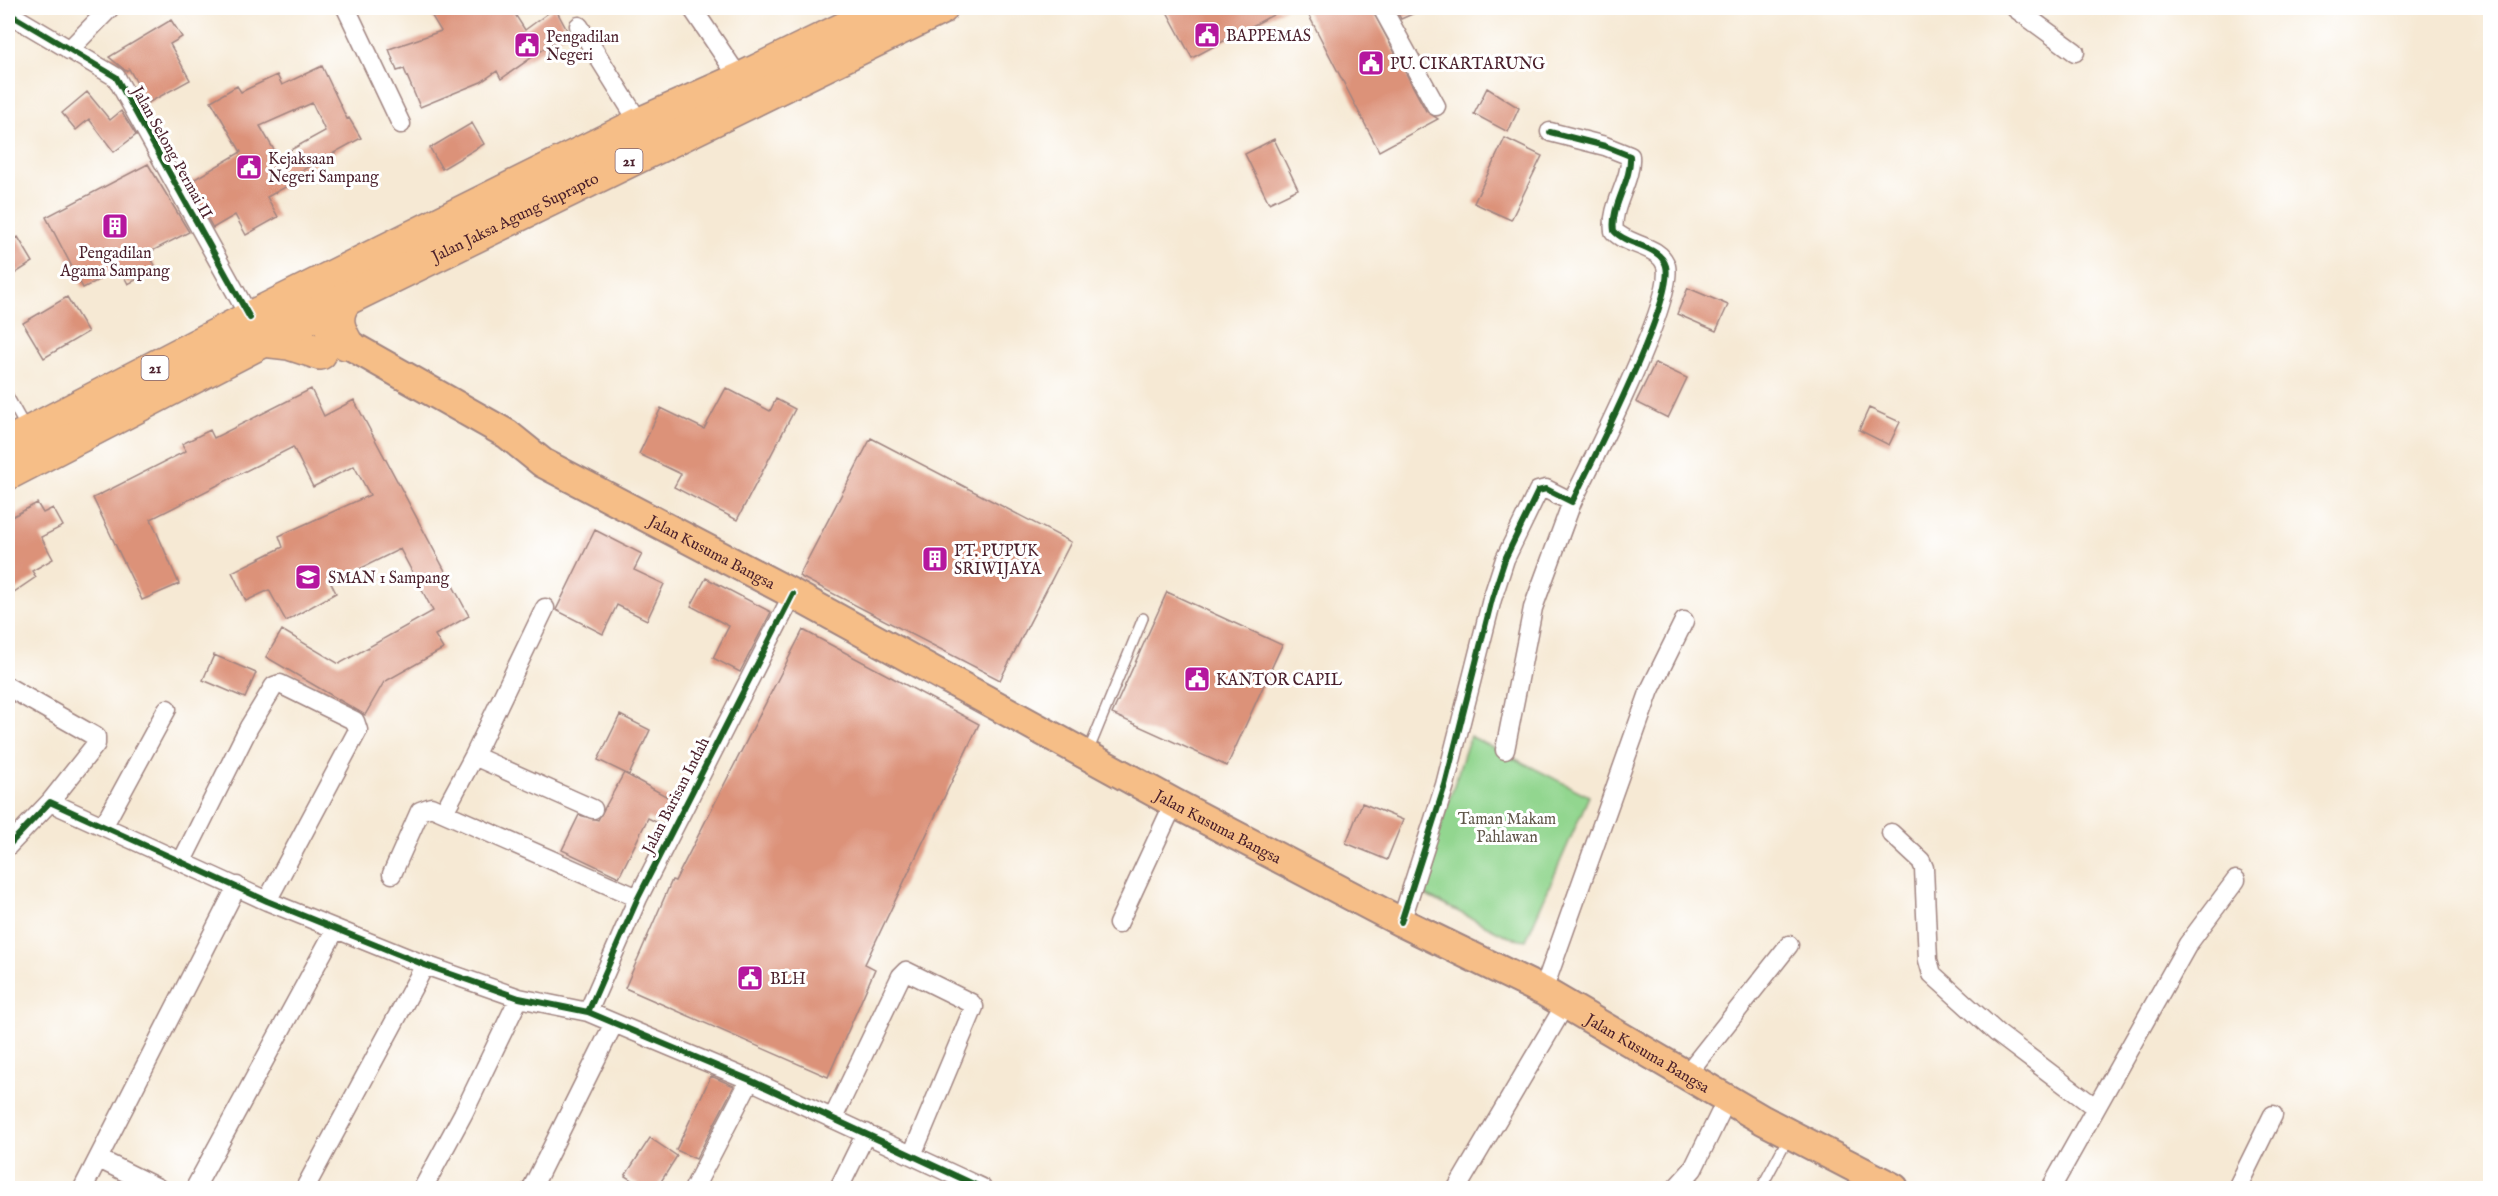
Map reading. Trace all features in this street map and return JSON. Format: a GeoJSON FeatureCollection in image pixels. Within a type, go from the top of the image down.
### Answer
{"type":"FeatureCollection","features":[{"type":"Feature","properties":{"kind":"highway","name":"Jalan Jaksa Agung Suprapto"},"geometry":{"type":"LineString","coordinates":[[310,306],[746,90],[942,8]]}},
{"type":"Feature","properties":{"kind":"highway","name":"Jalan Jaksa Agung Suprapto"},"geometry":{"type":"LineString","coordinates":[[310,306],[640,124],[746,90],[878,10]]}},
{"type":"Feature","properties":{"kind":"highway","name":"21"},"geometry":{"type":"LineString","coordinates":[[8,473],[30,444],[256,329],[310,306]]}},
{"type":"Feature","properties":{"kind":"highway"},"geometry":{"type":"LineString","coordinates":[[256,329],[289,343],[333,348],[338,329],[337,321],[310,306]]}},
{"type":"Feature","properties":{"kind":"main road","name":"Jalan Kusuma Bangsa"},"geometry":{"type":"LineString","coordinates":[[310,306],[333,348],[507,434],[543,462],[793,594],[1174,803],[1401,922],[1554,998],[1726,1099],[1894,1188]]}},
{"type":"Feature","properties":{"kind":"street"},"geometry":{"type":"LineString","coordinates":[[69,50],[110,8]]}},
{"type":"Feature","properties":{"kind":"street"},"geometry":{"type":"LineString","coordinates":[[346,8],[401,124]]}},
{"type":"Feature","properties":{"kind":"street"},"geometry":{"type":"LineString","coordinates":[[692,8],[746,90]]}},
{"type":"Feature","properties":{"kind":"street"},"geometry":{"type":"LineString","coordinates":[[1382,8],[1436,106]]}},
{"type":"Feature","properties":{"kind":"street"},"geometry":{"type":"LineString","coordinates":[[2015,8],[2075,52]]}},
{"type":"Feature","properties":{"kind":"street","name":"Jalan Selong Permai II"},"geometry":{"type":"LineString","coordinates":[[8,13],[116,77],[256,329]]}},
{"type":"Feature","properties":{"kind":"street"},"geometry":{"type":"LineString","coordinates":[[579,26],[640,124]]}},
{"type":"Feature","properties":{"kind":"street"},"geometry":{"type":"LineString","coordinates":[[1504,750],[1533,608],[1572,502],[1638,361],[1660,305],[1666,267],[1661,257],[1624,239],[1614,231],[1614,222],[1631,158],[1628,154],[1550,132]]}},
{"type":"Feature","properties":{"kind":"street"},"geometry":{"type":"LineString","coordinates":[[1401,922],[1445,785],[1492,599],[1505,559],[1538,490],[1546,489],[1572,502]]}},
{"type":"Feature","properties":{"kind":"street","name":"Jalan Barisan Indah"},"geometry":{"type":"LineString","coordinates":[[588,1012],[638,898],[793,594]]}},
{"type":"Feature","properties":{"kind":"street"},"geometry":{"type":"LineString","coordinates":[[444,812],[474,756],[545,609]]}},
{"type":"Feature","properties":{"kind":"street"},"geometry":{"type":"LineString","coordinates":[[1457,1188],[1554,998],[1650,690],[1684,621]]}},
{"type":"Feature","properties":{"kind":"street"},"geometry":{"type":"LineString","coordinates":[[182,861],[249,727],[273,686],[280,684],[355,721],[358,730],[267,901]]}},
{"type":"Feature","properties":{"kind":"street"},"geometry":{"type":"LineString","coordinates":[[8,687],[96,737],[96,744],[50,802],[10,839]]}},
{"type":"Feature","properties":{"kind":"street"},"geometry":{"type":"LineString","coordinates":[[104,825],[167,709]]}},
{"type":"Feature","properties":{"kind":"street"},"geometry":{"type":"LineString","coordinates":[[474,756],[593,809]]}},
{"type":"Feature","properties":{"kind":"street"},"geometry":{"type":"LineString","coordinates":[[50,802],[335,930],[519,998],[588,1012],[750,1080],[866,1133],[912,1155],[949,1181],[982,1188]]}},
{"type":"Feature","properties":{"kind":"street"},"geometry":{"type":"LineString","coordinates":[[1118,924],[1174,803]]}},
{"type":"Feature","properties":{"kind":"street"},"geometry":{"type":"LineString","coordinates":[[392,874],[420,811],[426,807],[444,812],[638,898]]}},
{"type":"Feature","properties":{"kind":"street"},"geometry":{"type":"LineString","coordinates":[[1891,832],[1921,861],[1924,868],[1928,960],[1932,974],[1997,1033],[2096,1108]]}},
{"type":"Feature","properties":{"kind":"street"},"geometry":{"type":"LineString","coordinates":[[2051,1188],[2188,944],[2236,880]]}},
{"type":"Feature","properties":{"kind":"street"},"geometry":{"type":"LineString","coordinates":[[83,1188],[237,886]]}},
{"type":"Feature","properties":{"kind":"street"},"geometry":{"type":"LineString","coordinates":[[195,1188],[335,930]]}},
{"type":"Feature","properties":{"kind":"street"},"geometry":{"type":"LineString","coordinates":[[1686,1076],[1789,945]]}},
{"type":"Feature","properties":{"kind":"street"},"geometry":{"type":"LineString","coordinates":[[305,1188],[425,965]]}},
{"type":"Feature","properties":{"kind":"street"},"geometry":{"type":"LineString","coordinates":[[833,1118],[901,976],[906,971],[971,1003],[974,1007],[912,1155]]}},
{"type":"Feature","properties":{"kind":"street"},"geometry":{"type":"LineString","coordinates":[[423,1188],[463,1113],[519,998]]}},
{"type":"Feature","properties":{"kind":"street"},"geometry":{"type":"LineString","coordinates":[[532,1188],[614,1023]]}},
{"type":"Feature","properties":{"kind":"street"},"geometry":{"type":"LineString","coordinates":[[694,1188],[750,1080]]}},
{"type":"Feature","properties":{"kind":"street"},"geometry":{"type":"LineString","coordinates":[[1676,1188],[1693,1168],[1726,1099]]}},
{"type":"Feature","properties":{"kind":"street"},"geometry":{"type":"LineString","coordinates":[[2237,1188],[2273,1115]]}},
{"type":"Feature","properties":{"kind":"street"},"geometry":{"type":"LineString","coordinates":[[840,1188],[866,1133]]}},
{"type":"Feature","properties":{"kind":"street"},"geometry":{"type":"LineString","coordinates":[[99,1159],[158,1188]]}},
{"type":"Feature","properties":{"kind":"lane"},"geometry":{"type":"LineString","coordinates":[[8,396],[30,444]]}},
{"type":"Feature","properties":{"kind":"lane"},"geometry":{"type":"LineString","coordinates":[[1087,754],[1143,618]]}},
{"type":"Feature","properties":{"kind":"lane"},"geometry":{"type":"LineString","coordinates":[[1761,1188],[1791,1133]]}},
{"type":"Feature","properties":{"kind":"green space","name":"Taman Makam Pahlawan"},"geometry":{"type":"Polygon","coordinates":[[[1470,736],[1589,796],[1526,940],[1509,937],[1419,892],[1470,736]]]}},
{"type":"Feature","properties":{"kind":"building"},"geometry":{"type":"Polygon","coordinates":[[[427,8],[511,8],[525,30],[555,8],[568,32],[501,79],[497,71],[481,82],[420,107],[404,69],[397,71],[389,49],[441,31],[427,8]]]}},
{"type":"Feature","properties":{"kind":"building","name":"BAPPEMAS"},"geometry":{"type":"Polygon","coordinates":[[[1165,8],[1286,8],[1192,58],[1165,8]]]}},
{"type":"Feature","properties":{"kind":"building","name":"PU. CIKARTARUNG"},"geometry":{"type":"Polygon","coordinates":[[[1305,8],[1371,8],[1426,111],[1438,119],[1379,151],[1305,8]]]}},
{"type":"Feature","properties":{"kind":"building"},"geometry":{"type":"Polygon","coordinates":[[[1395,8],[1426,8],[1401,19],[1395,8]]]}},
{"type":"Feature","properties":{"kind":"building"},"geometry":{"type":"Polygon","coordinates":[[[171,20],[182,37],[170,44],[190,80],[148,103],[129,69],[126,71],[109,57],[171,20]]]}},
{"type":"Feature","properties":{"kind":"building"},"geometry":{"type":"Polygon","coordinates":[[[322,66],[347,119],[349,118],[361,138],[290,177],[293,183],[267,197],[278,217],[246,235],[235,215],[213,228],[188,183],[241,152],[211,101],[237,86],[241,92],[277,75],[282,85],[322,66]],[[312,103],[260,126],[278,157],[325,131],[312,103]]]}},
{"type":"Feature","properties":{"kind":"building"},"geometry":{"type":"Polygon","coordinates":[[[1487,88],[1519,108],[1508,132],[1474,114],[1487,88]]]}},
{"type":"Feature","properties":{"kind":"building"},"geometry":{"type":"Polygon","coordinates":[[[87,92],[110,120],[121,111],[136,135],[114,152],[89,119],[76,130],[62,113],[87,92]]]}},
{"type":"Feature","properties":{"kind":"building"},"geometry":{"type":"Polygon","coordinates":[[[472,123],[484,144],[442,169],[430,148],[472,123]]]}},
{"type":"Feature","properties":{"kind":"building"},"geometry":{"type":"Polygon","coordinates":[[[1505,138],[1542,156],[1511,220],[1474,203],[1505,138]]]}},
{"type":"Feature","properties":{"kind":"building"},"geometry":{"type":"Polygon","coordinates":[[[1274,139],[1298,189],[1269,203],[1245,154],[1274,139]]]}},
{"type":"Feature","properties":{"kind":"building","name":"Pengadilan Agama Sampang"},"geometry":{"type":"Polygon","coordinates":[[[148,164],[189,232],[148,253],[157,269],[128,284],[120,269],[83,288],[46,217],[148,164]]]}},
{"type":"Feature","properties":{"kind":"building"},"geometry":{"type":"Polygon","coordinates":[[[18,237],[33,262],[8,278],[8,244],[18,237]]]}},
{"type":"Feature","properties":{"kind":"building"},"geometry":{"type":"Polygon","coordinates":[[[1688,288],[1728,305],[1716,331],[1677,314],[1688,288]]]}},
{"type":"Feature","properties":{"kind":"building"},"geometry":{"type":"Polygon","coordinates":[[[67,297],[88,332],[44,358],[23,323],[67,297]]]}},
{"type":"Feature","properties":{"kind":"building"},"geometry":{"type":"Polygon","coordinates":[[[1655,363],[1687,378],[1668,418],[1636,402],[1655,363]]]}},
{"type":"Feature","properties":{"kind":"building"},"geometry":{"type":"Polygon","coordinates":[[[726,388],[770,411],[776,399],[795,409],[737,520],[674,487],[681,474],[639,454],[661,408],[704,429],[726,388]]]}},
{"type":"Feature","properties":{"kind":"building"},"geometry":{"type":"Polygon","coordinates":[[[311,389],[324,416],[354,400],[469,616],[435,635],[443,649],[384,682],[365,715],[266,657],[282,630],[339,664],[433,611],[400,549],[331,583],[336,593],[286,621],[269,590],[246,601],[232,572],[283,547],[279,536],[370,495],[354,466],[313,487],[293,447],[151,519],[179,584],[142,600],[93,498],[186,451],[182,444],[210,430],[214,438],[311,389]]]}},
{"type":"Feature","properties":{"kind":"building"},"geometry":{"type":"Polygon","coordinates":[[[1869,408],[1900,422],[1889,445],[1859,430],[1869,408]]]}},
{"type":"Feature","properties":{"kind":"building","name":"PT. PUPUK SRIWIJAYA"},"geometry":{"type":"Polygon","coordinates":[[[871,438],[1071,542],[1000,680],[799,576],[871,438]]]}},
{"type":"Feature","properties":{"kind":"building"},"geometry":{"type":"Polygon","coordinates":[[[37,503],[43,513],[53,508],[63,526],[41,537],[53,559],[32,571],[36,577],[8,596],[8,519],[37,503]]]}},
{"type":"Feature","properties":{"kind":"building"},"geometry":{"type":"Polygon","coordinates":[[[595,530],[642,554],[634,570],[664,584],[647,620],[617,605],[603,634],[556,610],[595,530]]]}},
{"type":"Feature","properties":{"kind":"building"},"geometry":{"type":"Polygon","coordinates":[[[706,578],[771,612],[740,672],[713,658],[729,626],[691,606],[706,578]]]}},
{"type":"Feature","properties":{"kind":"building","name":"KANTOR CAPIL"},"geometry":{"type":"Polygon","coordinates":[[[1167,592],[1282,645],[1227,766],[1112,714],[1167,592]]]}},
{"type":"Feature","properties":{"kind":"building"},"geometry":{"type":"Polygon","coordinates":[[[803,630],[979,724],[865,964],[875,969],[828,1077],[625,988],[672,880],[675,881],[803,630]]]}},
{"type":"Feature","properties":{"kind":"building"},"geometry":{"type":"Polygon","coordinates":[[[214,655],[256,673],[245,698],[203,680],[214,655]]]}},
{"type":"Feature","properties":{"kind":"building"},"geometry":{"type":"Polygon","coordinates":[[[620,715],[650,730],[629,775],[598,760],[620,715]]]}},
{"type":"Feature","properties":{"kind":"building"},"geometry":{"type":"Polygon","coordinates":[[[624,773],[675,801],[662,825],[648,818],[619,877],[562,850],[579,815],[598,820],[624,773]]]}},
{"type":"Feature","properties":{"kind":"building"},"geometry":{"type":"Polygon","coordinates":[[[1362,803],[1403,820],[1387,860],[1346,843],[1362,803]]]}},
{"type":"Feature","properties":{"kind":"building"},"geometry":{"type":"Polygon","coordinates":[[[711,1076],[734,1086],[696,1159],[676,1150],[711,1076]]]}},
{"type":"Feature","properties":{"kind":"building"},"geometry":{"type":"Polygon","coordinates":[[[650,1138],[677,1156],[657,1188],[644,1188],[625,1176],[650,1138]]]}},
{"type":"Feature","properties":{"kind":"cycle path"},"geometry":{"type":"LineString","coordinates":[[8,13],[116,77],[250,318]]}},
{"type":"Feature","properties":{"kind":"cycle path"},"geometry":{"type":"LineString","coordinates":[[1401,922],[1445,785],[1492,599],[1505,559],[1538,491],[1546,489],[1572,502],[1630,382],[1658,312],[1665,284],[1666,266],[1663,259],[1614,231],[1615,212],[1628,175],[1630,156],[1605,146],[1550,132]]}},
{"type":"Feature","properties":{"kind":"cycle path"},"geometry":{"type":"LineString","coordinates":[[588,1012],[638,898],[793,594]]}},
{"type":"Feature","properties":{"kind":"cycle path"},"geometry":{"type":"LineString","coordinates":[[8,846],[50,802],[267,901],[425,965],[519,998],[588,1012],[750,1080],[982,1188]]}},
{"type":"Feature","properties":{"kind":"place","name":"BAPPEMAS"},"geometry":{"type":"Point","coordinates":[1207,35]}},
{"type":"Feature","properties":{"kind":"place","name":"Pengadilan Negeri"},"geometry":{"type":"Point","coordinates":[527,45]}},
{"type":"Feature","properties":{"kind":"place","name":"PU. CIKARTARUNG"},"geometry":{"type":"Point","coordinates":[1371,63]}},
{"type":"Feature","properties":{"kind":"place","name":"Kejaksaan Negeri Sampang"},"geometry":{"type":"Point","coordinates":[249,167]}},
{"type":"Feature","properties":{"kind":"place","name":"Pengadilan Agama Sampang"},"geometry":{"type":"Point","coordinates":[115,226]}},
{"type":"Feature","properties":{"kind":"place","name":"PT. PUPUK SRIWIJAYA"},"geometry":{"type":"Point","coordinates":[935,559]}},
{"type":"Feature","properties":{"kind":"place","name":"SMAN 1 Sampang"},"geometry":{"type":"Point","coordinates":[308,577]}},
{"type":"Feature","properties":{"kind":"place","name":"KANTOR CAPIL"},"geometry":{"type":"Point","coordinates":[1197,679]}},
{"type":"Feature","properties":{"kind":"place","name":"BLH"},"geometry":{"type":"Point","coordinates":[750,978]}}]}
